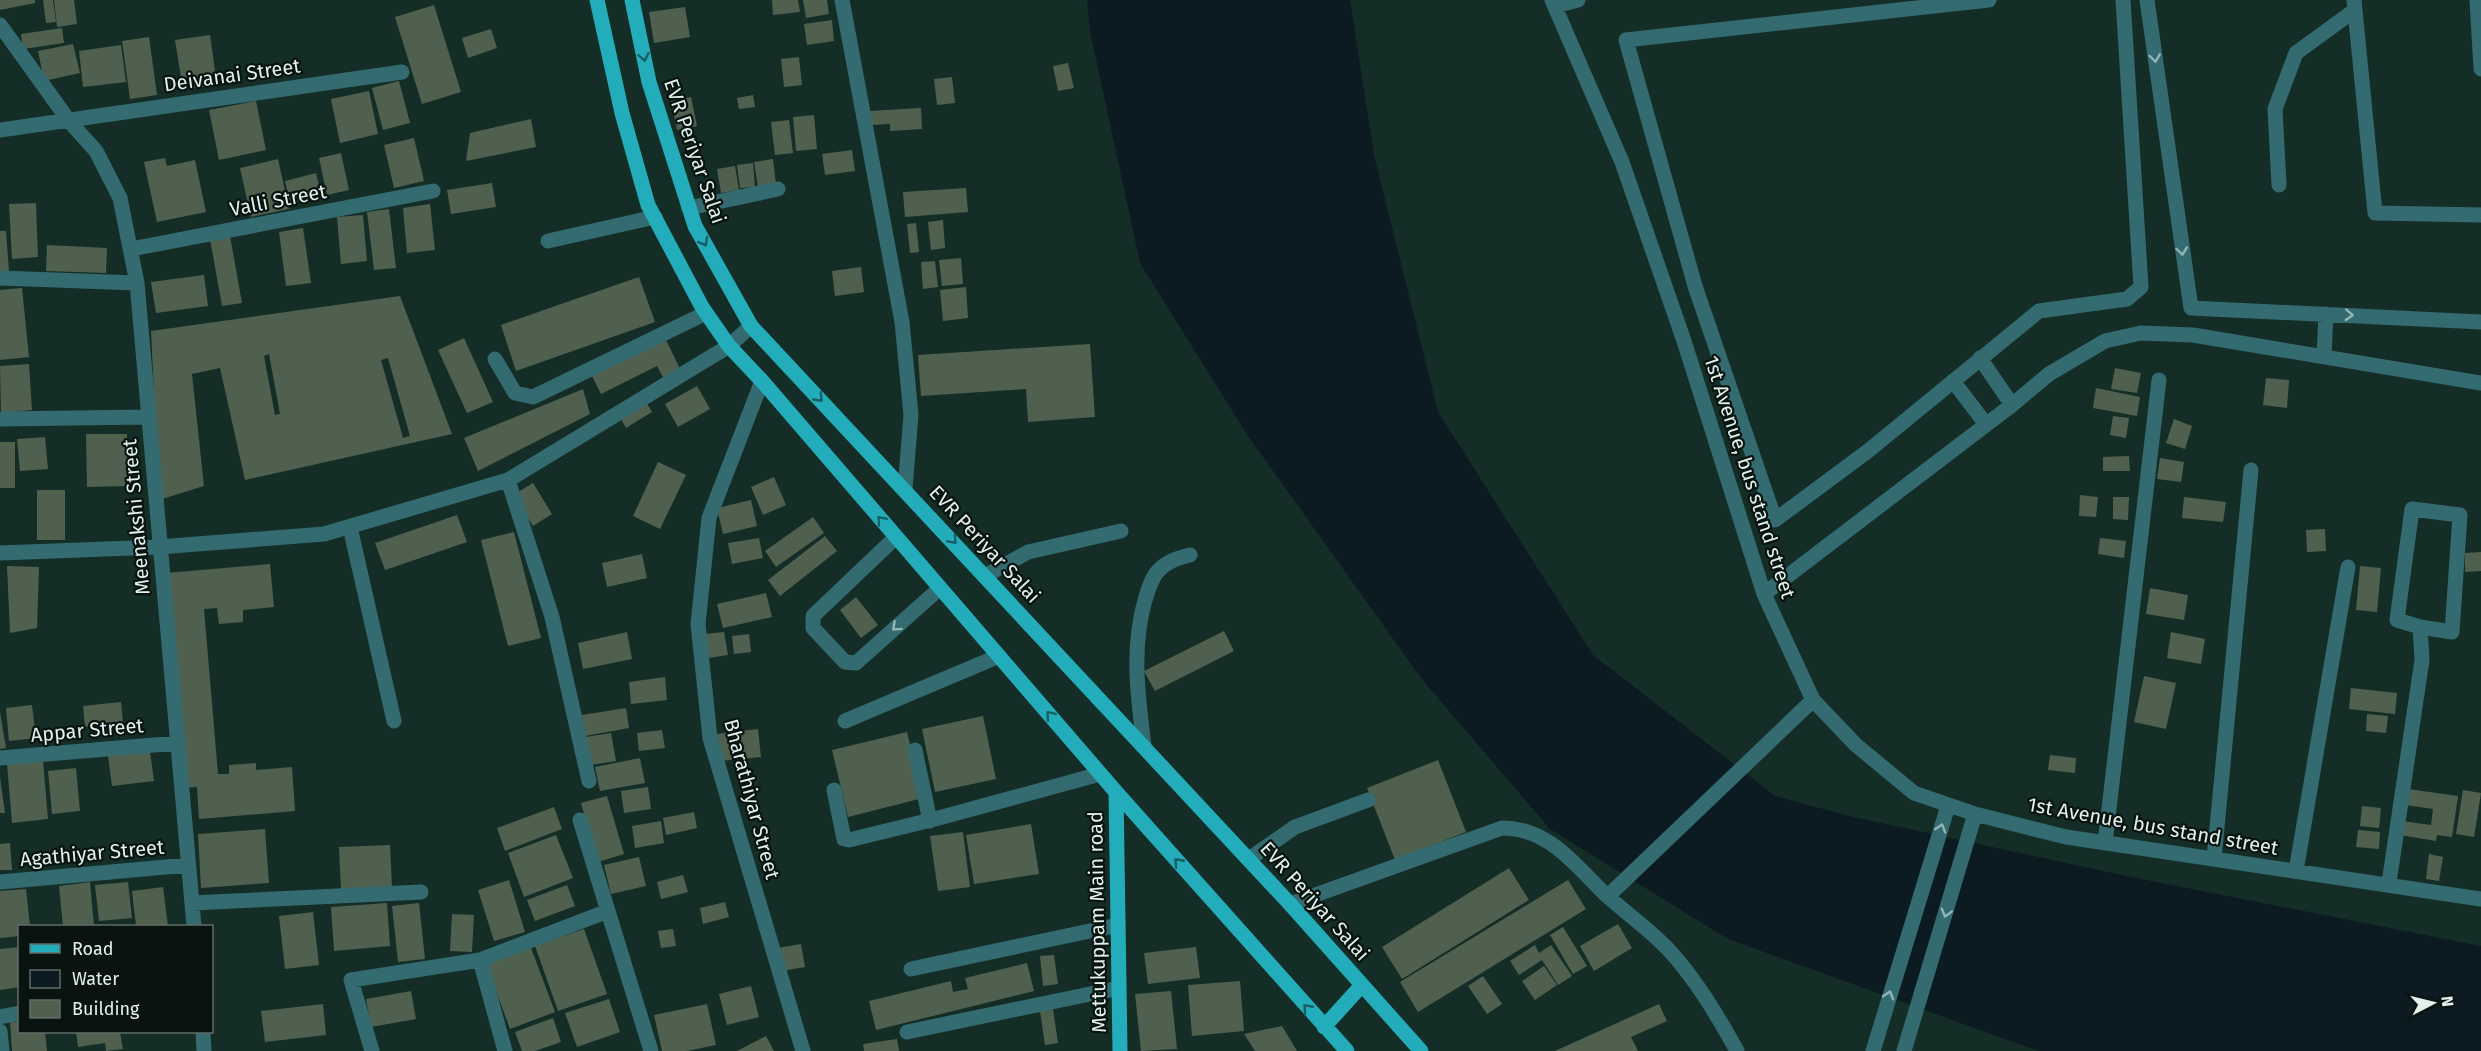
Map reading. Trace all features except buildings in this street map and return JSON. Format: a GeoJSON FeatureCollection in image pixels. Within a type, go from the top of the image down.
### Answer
{"type":"FeatureCollection","features":[{"type":"Feature","properties":{"kind":"main road"},"geometry":{"type":"LineString","coordinates":[[597,0],[622,113],[648,205],[706,313],[729,346],[762,381],[1100,774],[1347,1051]]}},
{"type":"Feature","properties":{"kind":"main road","name":"EVR Periyar Salai"},"geometry":{"type":"LineString","coordinates":[[632,0],[649,82],[695,226],[751,326],[1144,746],[1290,904],[1421,1051]]}},
{"type":"Feature","properties":{"kind":"main road","name":"Mettukuppam Main road"},"geometry":{"type":"LineString","coordinates":[[1116,792],[1120,1051]]}},
{"type":"Feature","properties":{"kind":"main road"},"geometry":{"type":"LineString","coordinates":[[1324,1027],[1362,984]]}},
{"type":"Feature","properties":{"kind":"street"},"geometry":{"type":"LineString","coordinates":[[842,0],[902,322],[911,415],[905,489]]}},
{"type":"Feature","properties":{"kind":"street"},"geometry":{"type":"LineString","coordinates":[[1989,0],[1626,39],[1695,286],[1775,519],[1868,451],[2039,311],[2127,299],[2141,287],[2123,0]]}},
{"type":"Feature","properties":{"kind":"street"},"geometry":{"type":"LineString","coordinates":[[2147,0],[2190,308],[2481,322]]}},
{"type":"Feature","properties":{"kind":"street"},"geometry":{"type":"LineString","coordinates":[[2477,0],[2481,69]]}},
{"type":"Feature","properties":{"kind":"street","name":"1st Avenue, bus stand street"},"geometry":{"type":"LineString","coordinates":[[1564,2],[1684,341],[1764,594],[1813,700],[1856,745],[1914,793],[1975,814],[2067,837],[2389,883],[2481,899]]}},
{"type":"Feature","properties":{"kind":"street"},"geometry":{"type":"LineString","coordinates":[[2279,185],[2275,109],[2296,53],[2355,5]]}},
{"type":"Feature","properties":{"kind":"street"},"geometry":{"type":"LineString","coordinates":[[2355,5],[2375,213],[2481,215]]}},
{"type":"Feature","properties":{"kind":"street","name":"Meenakshi Street"},"geometry":{"type":"LineString","coordinates":[[0,25],[69,121],[96,151],[120,198],[131,249],[138,284],[159,547],[194,925]]}},
{"type":"Feature","properties":{"kind":"street","name":"Deivanai Street"},"geometry":{"type":"LineString","coordinates":[[0,130],[402,72]]}},
{"type":"Feature","properties":{"kind":"street"},"geometry":{"type":"LineString","coordinates":[[689,208],[778,189]]}},
{"type":"Feature","properties":{"kind":"street","name":"Valli Street"},"geometry":{"type":"LineString","coordinates":[[131,249],[433,191]]}},
{"type":"Feature","properties":{"kind":"street"},"geometry":{"type":"LineString","coordinates":[[548,241],[655,217]]}},
{"type":"Feature","properties":{"kind":"street"},"geometry":{"type":"LineString","coordinates":[[0,278],[138,284]]}},
{"type":"Feature","properties":{"kind":"street"},"geometry":{"type":"LineString","coordinates":[[495,359],[515,393],[532,397],[706,313]]}},
{"type":"Feature","properties":{"kind":"street"},"geometry":{"type":"LineString","coordinates":[[2324,356],[2326,314]]}},
{"type":"Feature","properties":{"kind":"street"},"geometry":{"type":"LineString","coordinates":[[0,553],[159,547],[324,534],[508,480],[729,346],[751,326]]}},
{"type":"Feature","properties":{"kind":"street"},"geometry":{"type":"LineString","coordinates":[[1764,594],[1985,423],[2012,405],[2049,374],[2105,341],[2141,333],[2193,335],[2481,383]]}},
{"type":"Feature","properties":{"kind":"street"},"geometry":{"type":"LineString","coordinates":[[1980,358],[2012,405]]}},
{"type":"Feature","properties":{"kind":"street"},"geometry":{"type":"LineString","coordinates":[[2105,843],[2159,380]]}},
{"type":"Feature","properties":{"kind":"street","name":"Bharathiyar Street"},"geometry":{"type":"LineString","coordinates":[[762,381],[709,518],[698,624],[710,738],[803,1051]]}},
{"type":"Feature","properties":{"kind":"street"},"geometry":{"type":"LineString","coordinates":[[1953,381],[1985,423]]}},
{"type":"Feature","properties":{"kind":"street"},"geometry":{"type":"LineString","coordinates":[[0,419],[148,417]]}},
{"type":"Feature","properties":{"kind":"street"},"geometry":{"type":"LineString","coordinates":[[2214,859],[2251,470]]}},
{"type":"Feature","properties":{"kind":"street"},"geometry":{"type":"LineString","coordinates":[[508,480],[552,617],[589,781]]}},
{"type":"Feature","properties":{"kind":"street"},"geometry":{"type":"LineString","coordinates":[[2412,509],[2460,515],[2452,632],[2420,627],[2397,620],[2412,509]]}},
{"type":"Feature","properties":{"kind":"street"},"geometry":{"type":"LineString","coordinates":[[350,527],[394,721]]}},
{"type":"Feature","properties":{"kind":"street"},"geometry":{"type":"LineString","coordinates":[[986,576],[1028,552],[1121,531]]}},
{"type":"Feature","properties":{"kind":"street"},"geometry":{"type":"LineString","coordinates":[[896,537],[813,616],[813,628],[845,662],[856,663],[940,588]]}},
{"type":"Feature","properties":{"kind":"street"},"geometry":{"type":"LineString","coordinates":[[1144,746],[1136,673],[1140,619],[1152,580],[1158,570],[1177,558],[1190,555]]}},
{"type":"Feature","properties":{"kind":"street"},"geometry":{"type":"LineString","coordinates":[[2296,871],[2348,567]]}},
{"type":"Feature","properties":{"kind":"street"},"geometry":{"type":"LineString","coordinates":[[2389,883],[2422,660],[2420,627]]}},
{"type":"Feature","properties":{"kind":"street"},"geometry":{"type":"LineString","coordinates":[[845,721],[999,656]]}},
{"type":"Feature","properties":{"kind":"street"},"geometry":{"type":"LineString","coordinates":[[1608,896],[1813,700]]}},
{"type":"Feature","properties":{"kind":"street","name":"Appar Street"},"geometry":{"type":"LineString","coordinates":[[0,758],[177,743]]}},
{"type":"Feature","properties":{"kind":"street"},"geometry":{"type":"LineString","coordinates":[[915,750],[930,821]]}},
{"type":"Feature","properties":{"kind":"street"},"geometry":{"type":"LineString","coordinates":[[834,790],[844,839],[849,840],[930,821],[1100,774]]}},
{"type":"Feature","properties":{"kind":"street"},"geometry":{"type":"LineString","coordinates":[[1249,860],[1295,826],[1368,800]]}},
{"type":"Feature","properties":{"kind":"street"},"geometry":{"type":"LineString","coordinates":[[1873,1051],[1948,806]]}},
{"type":"Feature","properties":{"kind":"street"},"geometry":{"type":"LineString","coordinates":[[1904,1051],[1975,814]]}},
{"type":"Feature","properties":{"kind":"street"},"geometry":{"type":"LineString","coordinates":[[580,820],[651,1051]]}},
{"type":"Feature","properties":{"kind":"street"},"geometry":{"type":"LineString","coordinates":[[1290,904],[1502,828],[1520,828],[1551,842],[1665,946],[1689,975],[1723,1025],[1737,1051]]}},
{"type":"Feature","properties":{"kind":"street","name":"Agathiyar Street"},"geometry":{"type":"LineString","coordinates":[[0,882],[188,865]]}},
{"type":"Feature","properties":{"kind":"street"},"geometry":{"type":"LineString","coordinates":[[192,903],[421,892]]}},
{"type":"Feature","properties":{"kind":"street"},"geometry":{"type":"LineString","coordinates":[[372,1051],[351,980],[480,960],[608,911]]}},
{"type":"Feature","properties":{"kind":"street"},"geometry":{"type":"LineString","coordinates":[[911,969],[1118,925]]}},
{"type":"Feature","properties":{"kind":"street"},"geometry":{"type":"LineString","coordinates":[[480,960],[505,1051]]}},
{"type":"Feature","properties":{"kind":"street"},"geometry":{"type":"LineString","coordinates":[[906,1032],[1119,988]]}},
{"type":"Feature","properties":{"kind":"street"},"geometry":{"type":"LineString","coordinates":[[0,1017],[18,1013]]}},
{"type":"Feature","properties":{"kind":"street"},"geometry":{"type":"LineString","coordinates":[[0,1031],[2,1051]]}},
{"type":"Feature","properties":{"kind":"street"},"geometry":{"type":"LineString","coordinates":[[202,1033],[204,1051]]}},
{"type":"Feature","properties":{"kind":"water"},"geometry":{"type":"Polygon","coordinates":[[[1087,0],[1350,0],[1374,155],[1438,412],[1593,655],[1775,796],[1849,816],[2136,878],[2481,946],[2481,1051],[2038,1051],[1728,939],[1550,829],[1421,678],[1246,433],[1140,263],[1090,31],[1087,0]]]}}]}
